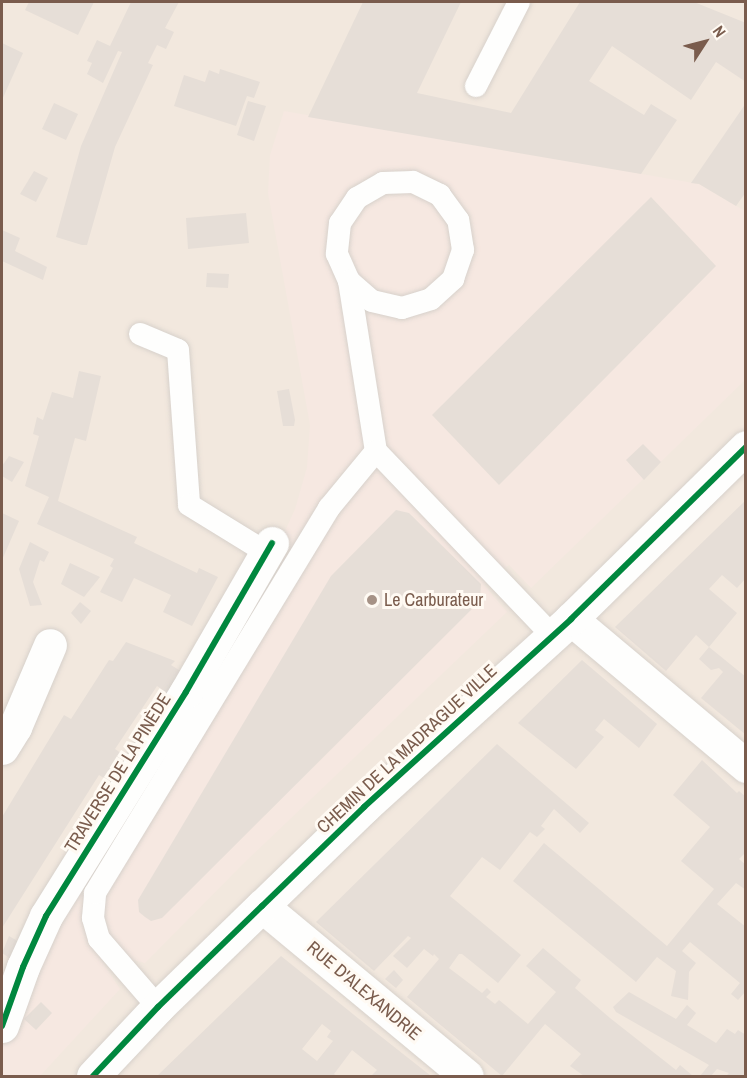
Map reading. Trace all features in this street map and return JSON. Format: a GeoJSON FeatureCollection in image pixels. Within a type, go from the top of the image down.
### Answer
{"type":"FeatureCollection","features":[{"type":"Feature","properties":{"kind":"street","name":"CHEMIN DE LA MADRAGUE VILLE"},"geometry":{"type":"LineString","coordinates":[[93,1077],[158,1007],[261,906],[364,807],[562,627],[746,447]]}},
{"type":"Feature","properties":{"kind":"street","name":"TRAVERSE DE LA PINÈDE"},"geometry":{"type":"LineString","coordinates":[[2,1026],[23,967],[46,916],[186,692],[269,548]]}},
{"type":"Feature","properties":{"kind":"street"},"geometry":{"type":"LineString","coordinates":[[562,627],[746,766]]}},
{"type":"Feature","properties":{"kind":"street"},"geometry":{"type":"LineString","coordinates":[[2,748],[15,727],[50,645]]}},
{"type":"Feature","properties":{"kind":"street","name":"RUE D'ALEXANDRIE"},"geometry":{"type":"LineString","coordinates":[[261,906],[467,1077]]}},
{"type":"Feature","properties":{"kind":"lane"},"geometry":{"type":"LineString","coordinates":[[476,86],[519,2]]}},
{"type":"Feature","properties":{"kind":"lane"},"geometry":{"type":"LineString","coordinates":[[349,281],[372,301],[402,308],[431,299],[453,279],[463,250],[458,220],[440,195],[413,182],[383,183],[357,198],[340,223],[338,254],[349,281],[376,451],[562,627]]}},
{"type":"Feature","properties":{"kind":"lane"},"geometry":{"type":"LineString","coordinates":[[140,334],[178,350],[189,505],[269,548]]}},
{"type":"Feature","properties":{"kind":"lane"},"geometry":{"type":"LineString","coordinates":[[158,1007],[99,939],[93,918],[95,893],[329,508],[376,451]]}},
{"type":"Feature","properties":{"kind":"shaded area"},"geometry":{"type":"Polygon","coordinates":[[[2,2],[745,2],[745,1076],[2,1076],[2,2]]]}},
{"type":"Feature","properties":{"kind":"shaded area","name":"Le Carburateur"},"geometry":{"type":"Polygon","coordinates":[[[284,111],[699,184],[745,211],[745,380],[531,588],[509,565],[484,585],[507,612],[244,863],[145,963],[112,954],[102,961],[120,989],[40,1076],[2,1076],[2,1050],[9,1020],[32,967],[280,542],[295,509],[307,467],[310,425],[268,193],[270,155],[284,111]]]}},
{"type":"Feature","properties":{"kind":"building"},"geometry":{"type":"Polygon","coordinates":[[[29,2],[94,2],[78,35],[25,10],[29,2]]]}},
{"type":"Feature","properties":{"kind":"building"},"geometry":{"type":"Polygon","coordinates":[[[131,2],[179,2],[165,28],[174,32],[166,49],[157,45],[148,63],[153,65],[115,147],[87,245],[82,245],[56,237],[81,146],[122,52],[118,51],[103,83],[87,74],[92,63],[87,61],[97,40],[110,46],[131,2]]]}},
{"type":"Feature","properties":{"kind":"building"},"geometry":{"type":"Polygon","coordinates":[[[363,2],[461,2],[417,93],[511,113],[580,2],[694,2],[746,23],[746,82],[716,62],[691,100],[612,46],[589,81],[644,115],[651,104],[677,120],[641,174],[308,117],[363,2]]]}},
{"type":"Feature","properties":{"kind":"building"},"geometry":{"type":"Polygon","coordinates":[[[2,43],[23,53],[2,100],[2,43]]]}},
{"type":"Feature","properties":{"kind":"building"},"geometry":{"type":"Polygon","coordinates":[[[220,69],[260,82],[254,98],[247,96],[236,126],[174,106],[184,75],[205,82],[209,70],[219,74],[220,69]]]}},
{"type":"Feature","properties":{"kind":"building"},"geometry":{"type":"Polygon","coordinates":[[[248,101],[266,106],[254,141],[237,135],[248,101]]]}},
{"type":"Feature","properties":{"kind":"building"},"geometry":{"type":"Polygon","coordinates":[[[54,103],[78,114],[66,140],[42,129],[54,103]]]}},
{"type":"Feature","properties":{"kind":"building"},"geometry":{"type":"Polygon","coordinates":[[[746,103],[746,192],[736,206],[699,184],[691,183],[746,103]]]}},
{"type":"Feature","properties":{"kind":"building"},"geometry":{"type":"Polygon","coordinates":[[[34,171],[48,178],[36,202],[20,194],[34,171]]]}},
{"type":"Feature","properties":{"kind":"building"},"geometry":{"type":"Polygon","coordinates":[[[651,197],[716,266],[499,485],[432,415],[651,197]]]}},
{"type":"Feature","properties":{"kind":"building"},"geometry":{"type":"Polygon","coordinates":[[[246,213],[249,243],[188,249],[186,218],[246,213]]]}},
{"type":"Feature","properties":{"kind":"building"},"geometry":{"type":"Polygon","coordinates":[[[2,230],[20,238],[15,251],[47,267],[43,280],[2,261],[2,230]]]}},
{"type":"Feature","properties":{"kind":"building"},"geometry":{"type":"Polygon","coordinates":[[[207,273],[229,274],[228,288],[206,287],[207,273]]]}},
{"type":"Feature","properties":{"kind":"building"},"geometry":{"type":"Polygon","coordinates":[[[79,371],[101,376],[86,441],[75,438],[58,501],[137,537],[134,543],[197,573],[199,568],[218,577],[192,626],[163,612],[171,595],[134,578],[122,602],[100,592],[113,568],[110,566],[114,559],[37,524],[49,497],[25,486],[39,436],[33,434],[37,417],[43,420],[52,392],[73,398],[79,371]]]}},
{"type":"Feature","properties":{"kind":"building"},"geometry":{"type":"Polygon","coordinates":[[[289,389],[295,420],[294,426],[283,426],[277,391],[289,389]]]}},
{"type":"Feature","properties":{"kind":"building"},"geometry":{"type":"Polygon","coordinates":[[[643,444],[661,462],[644,480],[626,460],[643,444]]]}},
{"type":"Feature","properties":{"kind":"building"},"geometry":{"type":"Polygon","coordinates":[[[9,456],[24,462],[12,482],[2,476],[2,466],[9,456]]]}},
{"type":"Feature","properties":{"kind":"building"},"geometry":{"type":"Polygon","coordinates":[[[746,500],[746,578],[737,588],[722,575],[709,589],[737,613],[709,647],[696,635],[666,671],[615,627],[746,500]]]}},
{"type":"Feature","properties":{"kind":"building"},"geometry":{"type":"Polygon","coordinates":[[[396,510],[409,513],[481,584],[480,601],[162,918],[151,921],[139,912],[138,900],[331,576],[396,510]]]}},
{"type":"Feature","properties":{"kind":"building"},"geometry":{"type":"Polygon","coordinates":[[[2,513],[19,521],[2,560],[2,513]]]}},
{"type":"Feature","properties":{"kind":"building"},"geometry":{"type":"Polygon","coordinates":[[[30,542],[49,552],[44,562],[40,560],[33,582],[42,605],[30,606],[19,569],[30,542]]]}},
{"type":"Feature","properties":{"kind":"building"},"geometry":{"type":"Polygon","coordinates":[[[70,563],[100,577],[84,597],[61,584],[70,563]]]}},
{"type":"Feature","properties":{"kind":"building"},"geometry":{"type":"Polygon","coordinates":[[[80,602],[91,611],[81,624],[71,613],[80,602]]]}},
{"type":"Feature","properties":{"kind":"building"},"geometry":{"type":"Polygon","coordinates":[[[126,642],[175,661],[171,665],[190,677],[176,699],[157,686],[115,749],[134,762],[118,787],[99,775],[2,928],[2,817],[64,715],[71,719],[109,660],[113,661],[126,642]]]}},
{"type":"Feature","properties":{"kind":"building"},"geometry":{"type":"Polygon","coordinates":[[[709,647],[746,677],[746,735],[701,698],[723,672],[719,668],[711,670],[699,659],[709,647]]]}},
{"type":"Feature","properties":{"kind":"building"},"geometry":{"type":"Polygon","coordinates":[[[582,660],[657,724],[639,748],[604,719],[595,730],[604,737],[576,769],[518,723],[582,660]]]}},
{"type":"Feature","properties":{"kind":"building"},"geometry":{"type":"Polygon","coordinates":[[[497,744],[589,823],[580,833],[554,809],[541,826],[545,829],[537,837],[530,832],[500,870],[482,857],[450,896],[521,955],[498,983],[462,954],[459,954],[449,968],[482,993],[487,988],[491,992],[486,997],[495,1004],[499,1000],[528,1024],[556,992],[526,966],[543,948],[581,980],[575,988],[610,1018],[676,1070],[680,1065],[693,1076],[584,1076],[570,1066],[581,1054],[545,1024],[502,1076],[407,997],[439,959],[434,954],[433,956],[424,949],[407,968],[393,956],[411,938],[408,936],[374,971],[316,922],[497,744]]]}},
{"type":"Feature","properties":{"kind":"building"},"geometry":{"type":"Polygon","coordinates":[[[702,760],[737,793],[739,791],[746,797],[746,852],[739,859],[746,865],[746,890],[736,883],[717,904],[746,927],[746,991],[738,1000],[731,994],[740,983],[690,942],[682,951],[696,963],[689,972],[688,1000],[671,996],[676,971],[657,957],[636,982],[513,881],[544,843],[667,946],[714,889],[681,861],[710,827],[673,795],[702,760]]]}},
{"type":"Feature","properties":{"kind":"building"},"geometry":{"type":"Polygon","coordinates":[[[9,936],[26,946],[17,963],[2,953],[9,936]]]}},
{"type":"Feature","properties":{"kind":"building"},"geometry":{"type":"Polygon","coordinates":[[[281,956],[431,1076],[371,1076],[377,1070],[352,1050],[334,1074],[337,1076],[157,1076],[281,956]],[[322,1024],[302,1049],[317,1061],[333,1041],[327,1037],[331,1031],[322,1024]]]}},
{"type":"Feature","properties":{"kind":"building"},"geometry":{"type":"Polygon","coordinates":[[[394,970],[403,980],[396,988],[385,979],[394,970]]]}},
{"type":"Feature","properties":{"kind":"building"},"geometry":{"type":"Polygon","coordinates":[[[629,992],[676,1019],[687,1005],[696,1013],[687,1025],[716,1043],[727,1029],[735,1034],[738,1030],[746,1035],[746,1076],[726,1076],[729,1073],[717,1069],[711,1076],[700,1076],[709,1065],[616,1012],[613,1007],[629,992]]]}},
{"type":"Feature","properties":{"kind":"building"},"geometry":{"type":"Polygon","coordinates":[[[41,1002],[52,1013],[36,1030],[24,1019],[41,1002]]]}},
{"type":"Feature","properties":{"kind":"cycle path"},"geometry":{"type":"LineString","coordinates":[[93,1076],[158,1007],[364,807],[571,619],[746,447]]}},
{"type":"Feature","properties":{"kind":"cycle path"},"geometry":{"type":"LineString","coordinates":[[2,1026],[23,967],[46,916],[186,692],[272,543]]}},
{"type":"Feature","properties":{"kind":"place","name":"Le Carburateur"},"geometry":{"type":"Point","coordinates":[372,600]}}]}
